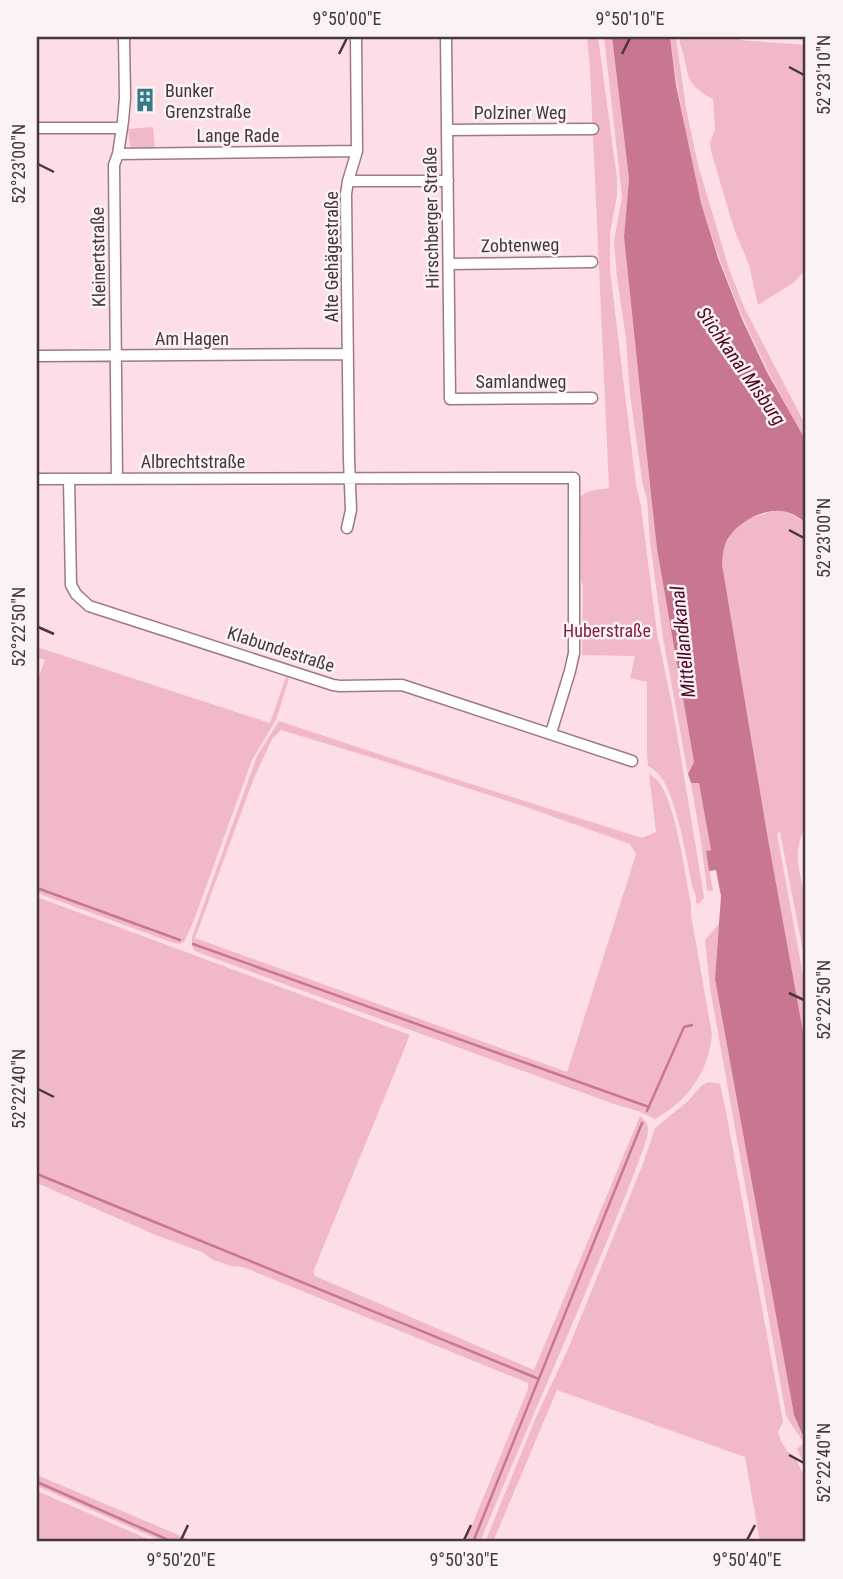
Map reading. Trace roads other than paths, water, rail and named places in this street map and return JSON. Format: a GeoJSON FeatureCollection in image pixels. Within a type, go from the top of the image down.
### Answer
{"type":"FeatureCollection","features":[{"type":"Feature","properties":{"kind":"street","name":"Kleinertstraße"},"geometry":{"type":"LineString","coordinates":[[117,479],[114,165],[118,154],[125,98],[124,37]]}},
{"type":"Feature","properties":{"kind":"street","name":"Alte Gehägestraße"},"geometry":{"type":"LineString","coordinates":[[350,478],[346,194],[357,151],[356,37]]}},
{"type":"Feature","properties":{"kind":"street","name":"Hirschberger Straße"},"geometry":{"type":"LineString","coordinates":[[446,37],[450,399]]}},
{"type":"Feature","properties":{"kind":"street"},"geometry":{"type":"LineString","coordinates":[[37,128],[122,128]]}},
{"type":"Feature","properties":{"kind":"street","name":"Polziner Weg"},"geometry":{"type":"LineString","coordinates":[[447,130],[593,129]]}},
{"type":"Feature","properties":{"kind":"street","name":"Lange Rade"},"geometry":{"type":"LineString","coordinates":[[118,154],[357,151]]}},
{"type":"Feature","properties":{"kind":"street"},"geometry":{"type":"LineString","coordinates":[[348,181],[448,181]]}},
{"type":"Feature","properties":{"kind":"street","name":"Zobtenweg"},"geometry":{"type":"LineString","coordinates":[[449,264],[592,262]]}},
{"type":"Feature","properties":{"kind":"street","name":"Am Hagen"},"geometry":{"type":"LineString","coordinates":[[37,356],[348,354]]}},
{"type":"Feature","properties":{"kind":"street","name":"Samlandweg"},"geometry":{"type":"LineString","coordinates":[[450,399],[592,398]]}},
{"type":"Feature","properties":{"kind":"street"},"geometry":{"type":"LineString","coordinates":[[347,528],[351,510],[350,478]]}},
{"type":"Feature","properties":{"kind":"street","name":"Albrechtstraße"},"geometry":{"type":"LineString","coordinates":[[37,479],[574,478],[574,653],[551,733]]}},
{"type":"Feature","properties":{"kind":"street","name":"Klabundestraße"},"geometry":{"type":"LineString","coordinates":[[69,479],[71,585],[89,606],[333,685],[402,685],[632,761]]}},
{"type":"Feature","properties":{"kind":"water"},"geometry":{"type":"Polygon","coordinates":[[[612,37],[670,37],[676,85],[701,203],[718,258],[767,372],[806,441],[806,523],[787,512],[769,511],[760,514],[743,523],[730,535],[724,547],[722,564],[806,1048],[806,1443],[794,1415],[715,979],[721,896],[716,870],[709,871],[706,851],[711,850],[699,783],[691,783],[688,774],[694,762],[657,549],[624,237],[629,179],[612,37]]]}},
{"type":"Feature","properties":{"kind":"waterway"},"geometry":{"type":"LineString","coordinates":[[37,888],[180,940]]}},
{"type":"Feature","properties":{"kind":"waterway"},"geometry":{"type":"LineString","coordinates":[[193,944],[649,1107]]}},
{"type":"Feature","properties":{"kind":"waterway"},"geometry":{"type":"LineString","coordinates":[[647,1111],[684,1027],[692,1025]]}},
{"type":"Feature","properties":{"kind":"waterway"},"geometry":{"type":"LineString","coordinates":[[473,1542],[642,1123]]}},
{"type":"Feature","properties":{"kind":"waterway"},"geometry":{"type":"LineString","coordinates":[[37,1174],[539,1379]]}},
{"type":"Feature","properties":{"kind":"waterway"},"geometry":{"type":"LineString","coordinates":[[37,1482],[173,1542]]}},
{"type":"Feature","properties":{"kind":"place","name":"Bunker Grenzstraße"},"geometry":{"type":"Point","coordinates":[145,100]}},
{"type":"Feature","properties":{"kind":"water label","name":"Stichkanal Misburg"},"geometry":{"type":"Point","coordinates":[741,366]}},
{"type":"Feature","properties":{"kind":"water label","name":"Mittellandkanal"},"geometry":{"type":"Point","coordinates":[683,642]}},
{"type":"Feature","properties":{"kind":"park label","name":"Huberstraße"},"geometry":{"type":"Point","coordinates":[607,630]}}]}
